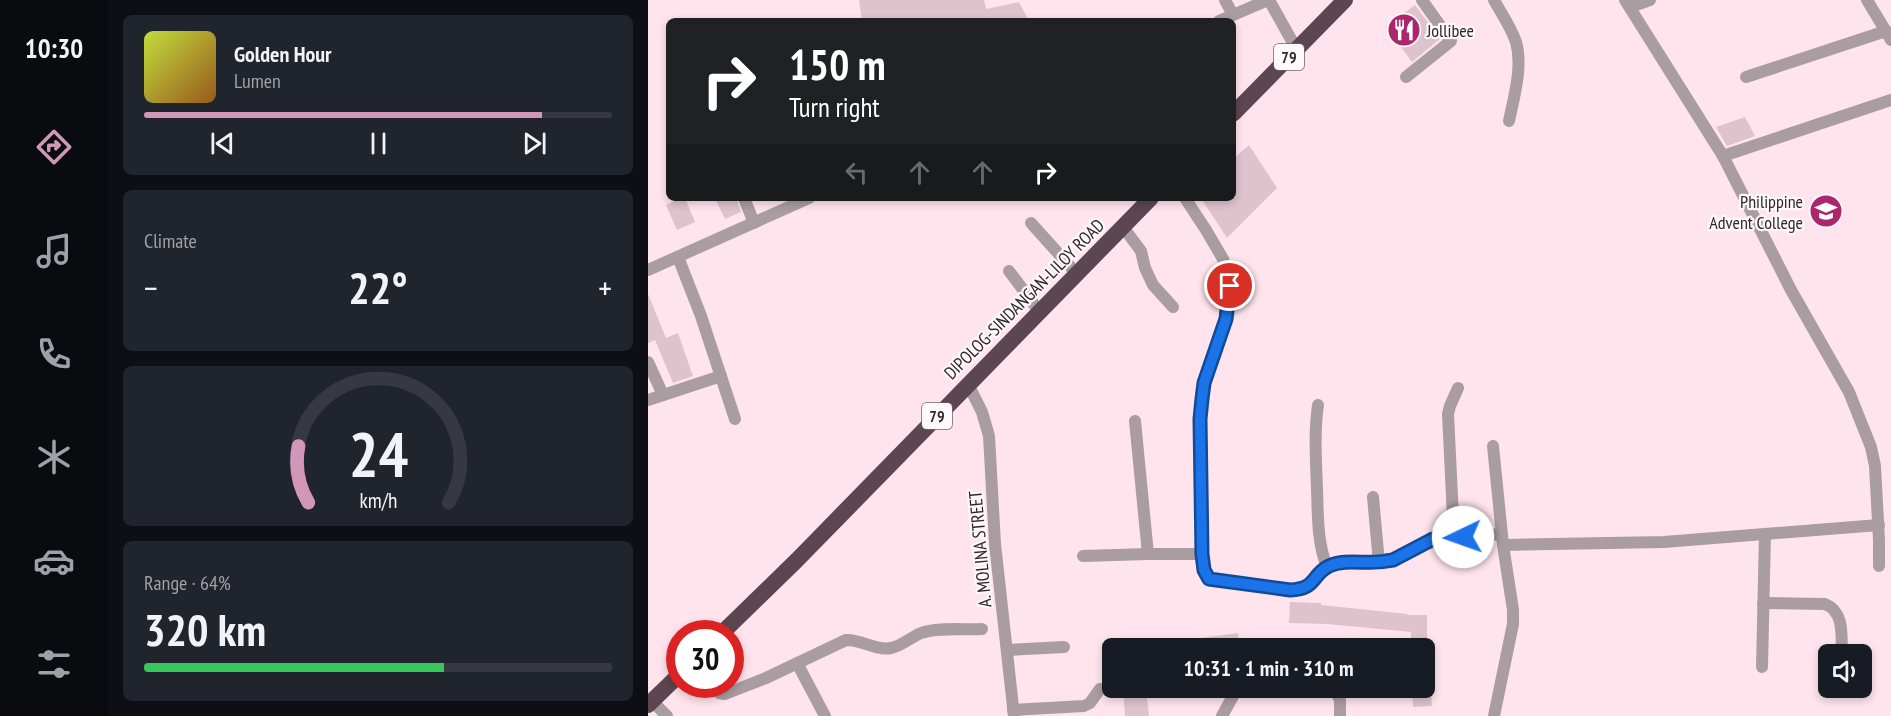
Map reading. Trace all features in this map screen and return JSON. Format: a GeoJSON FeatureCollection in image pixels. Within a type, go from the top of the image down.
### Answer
{"type":"FeatureCollection","features":[{"type":"Feature","properties":{"kind":"highway","name":"79"},"geometry":{"type":"LineString","coordinates":[[1236,111],[1345,0]]}},
{"type":"Feature","properties":{"kind":"highway","name":"DIPOLOG-SINDANGAN-LILOY ROAD"},"geometry":{"type":"LineString","coordinates":[[735,620],[797,560],[1148,201]]}},
{"type":"Feature","properties":{"kind":"highway"},"geometry":{"type":"LineString","coordinates":[[650,703],[666,688]]}},
{"type":"Feature","properties":{"kind":"street"},"geometry":{"type":"LineString","coordinates":[[1225,0],[1233,15]]}},
{"type":"Feature","properties":{"kind":"street"},"geometry":{"type":"LineString","coordinates":[[1226,18],[1268,0],[1297,50]]}},
{"type":"Feature","properties":{"kind":"street"},"geometry":{"type":"LineString","coordinates":[[1406,77],[1451,41],[1422,0]]}},
{"type":"Feature","properties":{"kind":"street"},"geometry":{"type":"LineString","coordinates":[[1494,0],[1516,41],[1518,52],[1516,83],[1509,121]]}},
{"type":"Feature","properties":{"kind":"street"},"geometry":{"type":"LineString","coordinates":[[1650,0],[1628,3],[1723,156],[1791,290],[1832,359],[1852,400],[1871,447],[1875,466],[1879,566]]}},
{"type":"Feature","properties":{"kind":"street"},"geometry":{"type":"LineString","coordinates":[[1746,77],[1888,35],[1867,0]]}},
{"type":"Feature","properties":{"kind":"street"},"geometry":{"type":"LineString","coordinates":[[1723,156],[1891,100]]}},
{"type":"Feature","properties":{"kind":"street"},"geometry":{"type":"LineString","coordinates":[[745,201],[754,223]]}},
{"type":"Feature","properties":{"kind":"street"},"geometry":{"type":"LineString","coordinates":[[648,270],[802,201]]}},
{"type":"Feature","properties":{"kind":"street"},"geometry":{"type":"LineString","coordinates":[[1187,201],[1223,259],[1230,286],[1226,319],[1204,383],[1200,419],[1202,554],[1204,570],[1209,579],[1302,589],[1311,584],[1327,567],[1349,562],[1379,563],[1393,560],[1433,539],[1664,542],[1878,525]]}},
{"type":"Feature","properties":{"kind":"street"},"geometry":{"type":"LineString","coordinates":[[1031,223],[1076,273]]}},
{"type":"Feature","properties":{"kind":"street"},"geometry":{"type":"LineString","coordinates":[[1122,227],[1141,251],[1145,268],[1153,285],[1173,307]]}},
{"type":"Feature","properties":{"kind":"street"},"geometry":{"type":"LineString","coordinates":[[678,257],[701,316],[735,419]]}},
{"type":"Feature","properties":{"kind":"street"},"geometry":{"type":"LineString","coordinates":[[1010,271],[1039,311]]}},
{"type":"Feature","properties":{"kind":"street"},"geometry":{"type":"LineString","coordinates":[[648,362],[663,395]]}},
{"type":"Feature","properties":{"kind":"street"},"geometry":{"type":"LineString","coordinates":[[648,400],[721,376]]}},
{"type":"Feature","properties":{"kind":"street","name":"A. MOLINA STREET"},"geometry":{"type":"LineString","coordinates":[[968,384],[982,412],[989,436],[995,544],[1013,713]]}},
{"type":"Feature","properties":{"kind":"street"},"geometry":{"type":"LineString","coordinates":[[1454,538],[1448,414],[1458,388]]}},
{"type":"Feature","properties":{"kind":"street"},"geometry":{"type":"LineString","coordinates":[[1318,405],[1315,427],[1318,512],[1321,552],[1327,567]]}},
{"type":"Feature","properties":{"kind":"street"},"geometry":{"type":"LineString","coordinates":[[1135,421],[1148,554]]}},
{"type":"Feature","properties":{"kind":"street"},"geometry":{"type":"LineString","coordinates":[[1493,446],[1513,610],[1513,624],[1494,716]]}},
{"type":"Feature","properties":{"kind":"street"},"geometry":{"type":"LineString","coordinates":[[1373,497],[1379,563]]}},
{"type":"Feature","properties":{"kind":"street"},"geometry":{"type":"LineString","coordinates":[[1762,667],[1765,534]]}},
{"type":"Feature","properties":{"kind":"street"},"geometry":{"type":"LineString","coordinates":[[1083,556],[1202,554]]}},
{"type":"Feature","properties":{"kind":"street"},"geometry":{"type":"LineString","coordinates":[[1764,603],[1825,604],[1832,607],[1836,611],[1841,626],[1842,644]]}},
{"type":"Feature","properties":{"kind":"street"},"geometry":{"type":"LineString","coordinates":[[744,686],[846,640],[854,639],[876,647],[890,648],[920,633],[982,629]]}},
{"type":"Feature","properties":{"kind":"street"},"geometry":{"type":"LineString","coordinates":[[1007,650],[1064,647]]}},
{"type":"Feature","properties":{"kind":"street"},"geometry":{"type":"LineString","coordinates":[[797,663],[825,716]]}},
{"type":"Feature","properties":{"kind":"street"},"geometry":{"type":"LineString","coordinates":[[1013,713],[1084,706],[1090,703],[1100,689]]}},
{"type":"Feature","properties":{"kind":"street"},"geometry":{"type":"LineString","coordinates":[[1222,716],[1232,698]]}},
{"type":"Feature","properties":{"kind":"street"},"geometry":{"type":"LineString","coordinates":[[1339,698],[1340,716]]}},
{"type":"Feature","properties":{"kind":"street"},"geometry":{"type":"LineString","coordinates":[[650,703],[667,716]]}},
{"type":"Feature","properties":{"kind":"building"},"geometry":{"type":"Polygon","coordinates":[[[859,0],[984,0],[986,9],[1019,2],[1027,18],[862,18],[859,0]]]}},
{"type":"Feature","properties":{"kind":"building"},"geometry":{"type":"Polygon","coordinates":[[[1415,5],[1440,39],[1412,62],[1386,27],[1415,5]]]}},
{"type":"Feature","properties":{"kind":"building"},"geometry":{"type":"Polygon","coordinates":[[[1745,117],[1755,136],[1727,146],[1716,127],[1745,117]]]}},
{"type":"Feature","properties":{"kind":"building"},"geometry":{"type":"Polygon","coordinates":[[[1249,145],[1277,188],[1227,238],[1203,201],[1236,201],[1236,156],[1249,145]]]}},
{"type":"Feature","properties":{"kind":"building"},"geometry":{"type":"Polygon","coordinates":[[[675,201],[686,201],[695,222],[677,230],[666,205],[675,201]]]}},
{"type":"Feature","properties":{"kind":"building"},"geometry":{"type":"Polygon","coordinates":[[[716,201],[737,201],[741,212],[725,219],[716,201]]]}},
{"type":"Feature","properties":{"kind":"building"},"geometry":{"type":"Polygon","coordinates":[[[648,294],[666,338],[678,333],[693,376],[673,383],[655,340],[648,343],[648,294]]]}},
{"type":"Feature","properties":{"kind":"building"},"geometry":{"type":"Polygon","coordinates":[[[1290,602],[1321,603],[1321,605],[1407,615],[1427,615],[1427,638],[1411,638],[1411,632],[1289,623],[1290,602]]]}},
{"type":"Feature","properties":{"kind":"building"},"geometry":{"type":"Polygon","coordinates":[[[1238,633],[1239,638],[1201,638],[1238,633]]]}},
{"type":"Feature","properties":{"kind":"building"},"geometry":{"type":"Polygon","coordinates":[[[1124,698],[1147,698],[1149,716],[1125,716],[1124,698]]]}},
{"type":"Feature","properties":{"kind":"building"},"geometry":{"type":"Polygon","coordinates":[[[1413,698],[1432,698],[1432,706],[1413,707],[1413,698]]]}},
{"type":"Feature","properties":{"kind":"place","name":"Jollibee"},"geometry":{"type":"Point","coordinates":[1404,30]}},
{"type":"Feature","properties":{"kind":"place","name":"Philippine Advent College"},"geometry":{"type":"Point","coordinates":[1826,211]}},
{"type":"Feature","properties":{"kind":"route"},"geometry":{"type":"LineString","coordinates":[[1230,286],[1226,319],[1204,383],[1200,419],[1202,554],[1206,576],[1220,582],[1290,590],[1302,589],[1311,584],[1327,567],[1337,563],[1379,563],[1393,560],[1426,541],[1463,537]]}}]}
